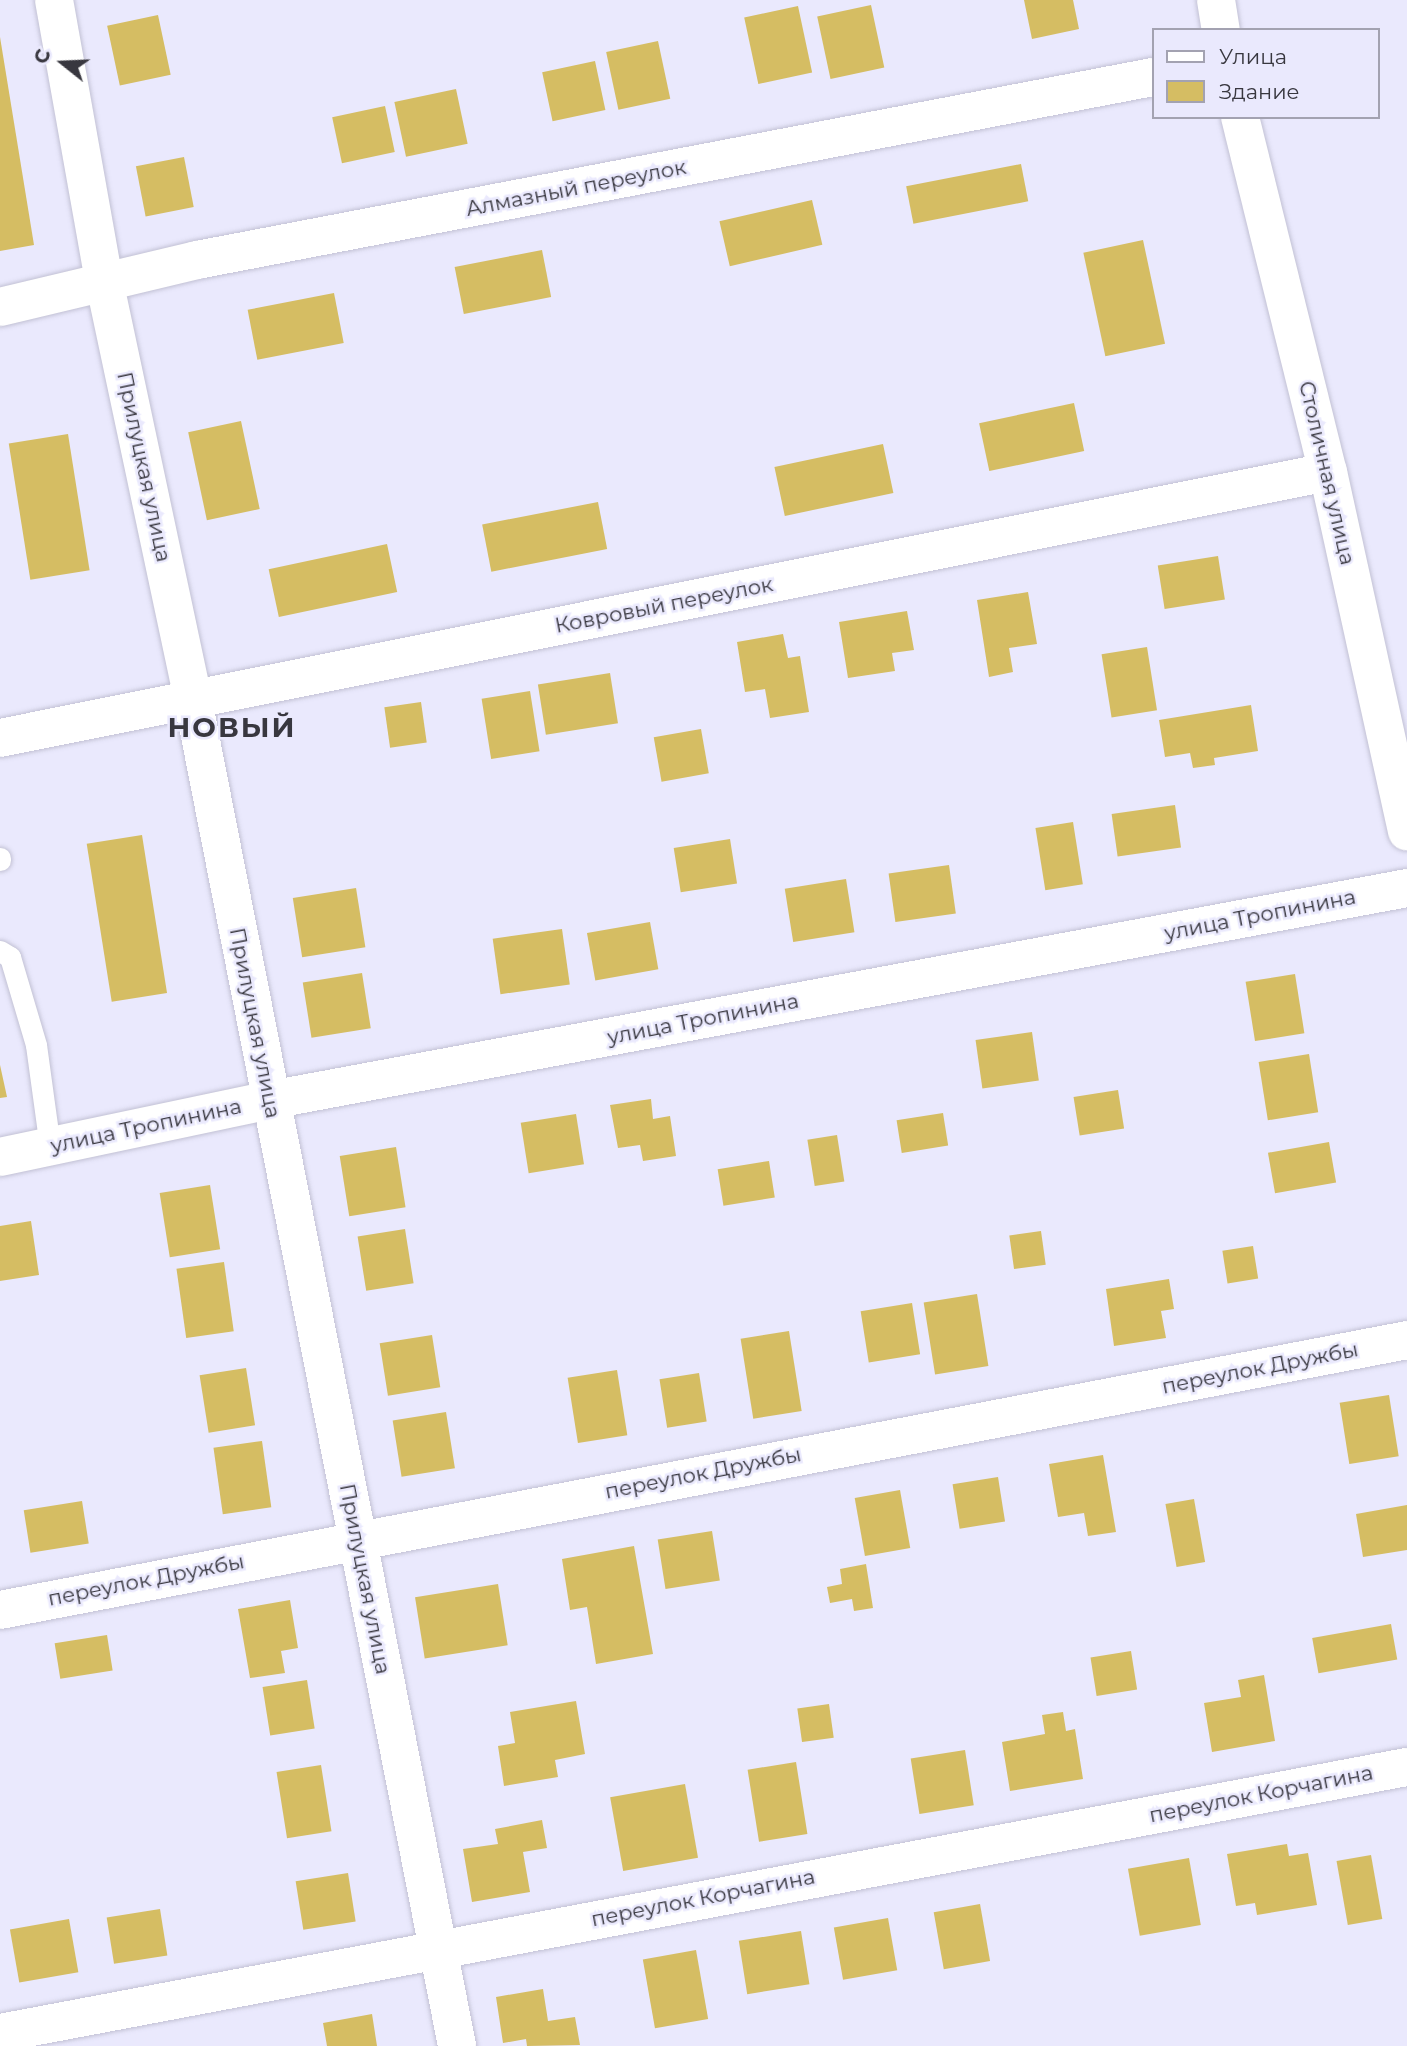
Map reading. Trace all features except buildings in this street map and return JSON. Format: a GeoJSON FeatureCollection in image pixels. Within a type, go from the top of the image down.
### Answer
{"type":"FeatureCollection","features":[{"type":"Feature","properties":{"kind":"street","name":"Прилуцкая улица"},"geometry":{"type":"LineString","coordinates":[[54,0],[106,285],[193,700],[457,2046]]}},
{"type":"Feature","properties":{"kind":"street"},"geometry":{"type":"LineString","coordinates":[[1216,0],[1221,28]]}},
{"type":"Feature","properties":{"kind":"street","name":"Алмазный переулок"},"geometry":{"type":"LineString","coordinates":[[0,307],[106,285],[197,260],[1152,77]]}},
{"type":"Feature","properties":{"kind":"street","name":"Столичная улица"},"geometry":{"type":"LineString","coordinates":[[1240,119],[1328,472],[1407,831]]}},
{"type":"Feature","properties":{"kind":"street","name":"Ковровый переулок"},"geometry":{"type":"LineString","coordinates":[[0,738],[1328,472]]}},
{"type":"Feature","properties":{"kind":"street","name":"улица Тропинина"},"geometry":{"type":"LineString","coordinates":[[0,1157],[270,1100],[1407,888]]}},
{"type":"Feature","properties":{"kind":"street","name":"переулок Дружбы"},"geometry":{"type":"LineString","coordinates":[[0,1610],[357,1538],[1407,1340]]}},
{"type":"Feature","properties":{"kind":"street","name":"переулок Корчагина"},"geometry":{"type":"LineString","coordinates":[[0,2033],[436,1948],[1407,1767]]}},
{"type":"Feature","properties":{"kind":"lane"},"geometry":{"type":"LineString","coordinates":[[0,951],[10,957],[36,1045],[50,1147]]}},
{"type":"Feature","properties":{"kind":"district","name":"НОВЫЙ"},"geometry":{"type":"Point","coordinates":[232,727]}}]}
